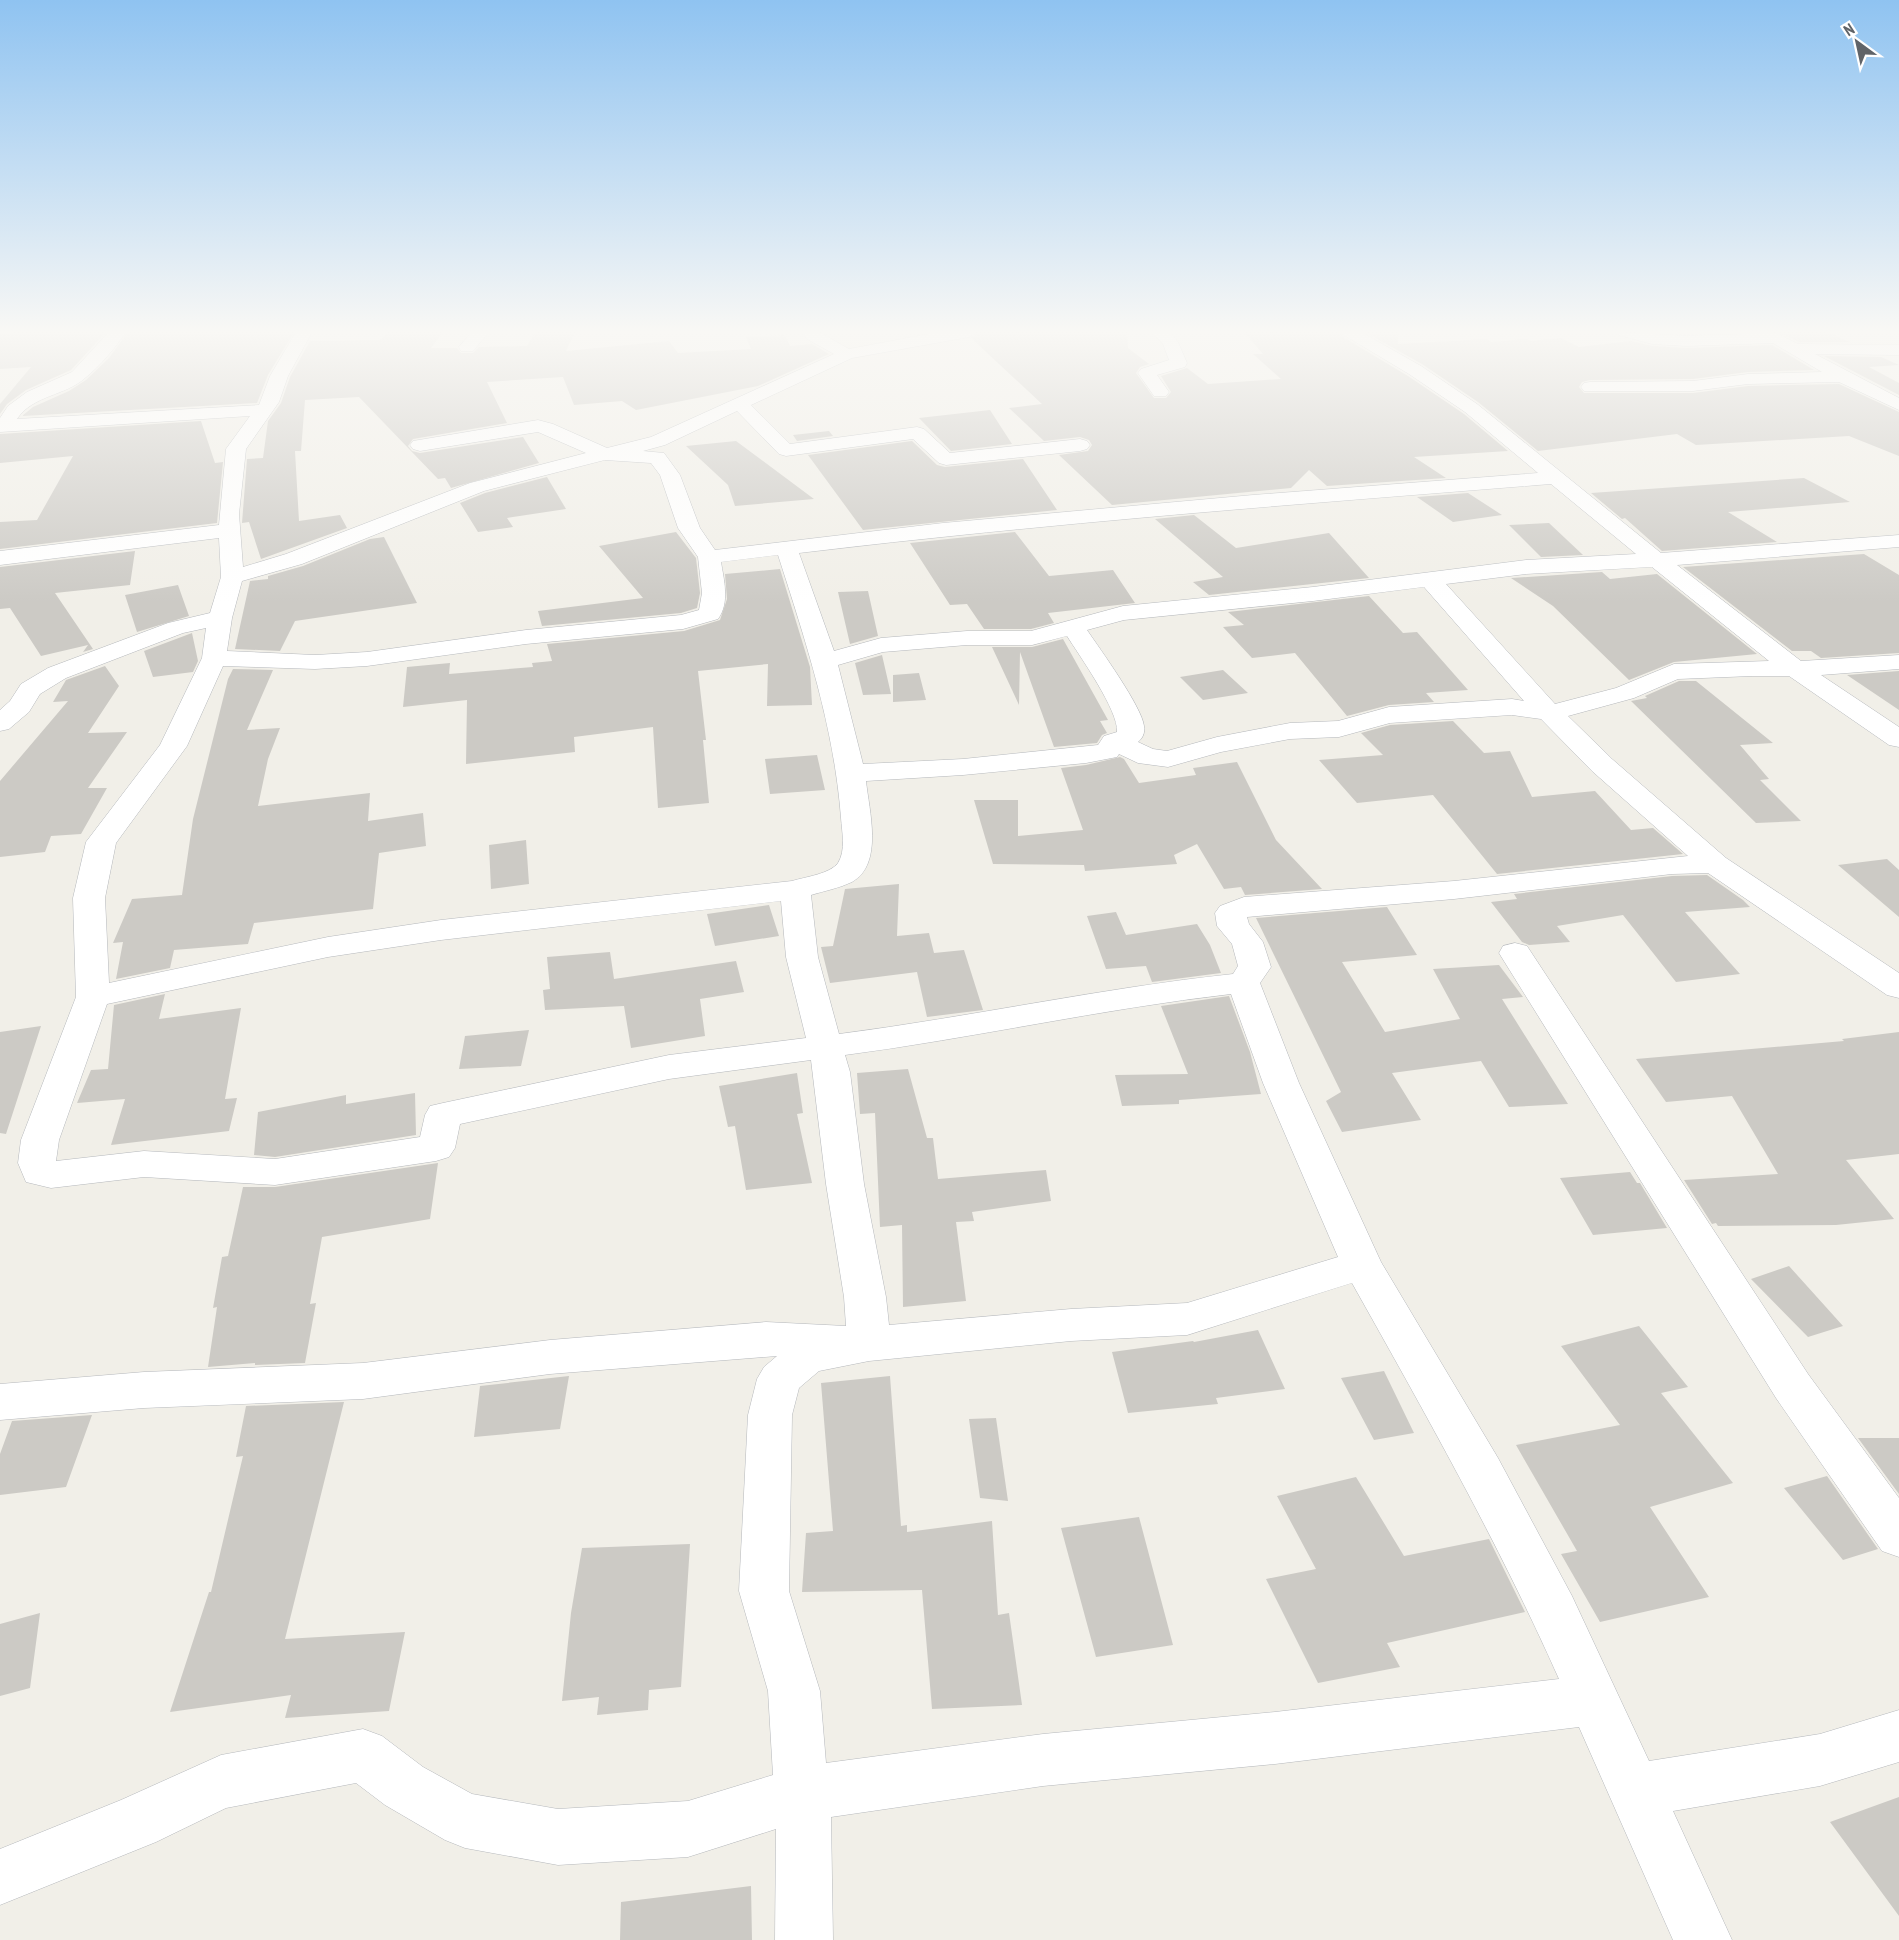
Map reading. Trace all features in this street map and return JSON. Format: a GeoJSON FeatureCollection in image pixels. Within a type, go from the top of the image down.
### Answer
{"type":"FeatureCollection","features":[{"type":"Feature","properties":{"kind":"street"},"geometry":{"type":"LineString","coordinates":[[2,426],[59,423]]}},
{"type":"Feature","properties":{"kind":"street"},"geometry":{"type":"LineString","coordinates":[[254,423],[236,449],[231,484],[232,577],[220,618],[214,658],[173,746],[101,842],[89,898],[93,997],[40,1140],[37,1163],[40,1173],[51,1175],[144,1164],[275,1172],[436,1148],[443,1115],[669,1067],[924,1034],[1150,993],[1243,983],[1255,968],[1247,942],[1233,926],[1231,913],[1244,906],[1454,891],[1672,865],[1715,864]]}},
{"type":"Feature","properties":{"kind":"street"},"geometry":{"type":"LineString","coordinates":[[232,577],[294,559],[477,487],[606,455],[658,449],[708,423]]}},
{"type":"Feature","properties":{"kind":"street"},"geometry":{"type":"LineString","coordinates":[[759,423],[786,450],[917,433],[946,459],[1080,445]]}},
{"type":"Feature","properties":{"kind":"street"},"geometry":{"type":"LineString","coordinates":[[1489,423],[1795,669],[1899,739]]}},
{"type":"Feature","properties":{"kind":"street"},"geometry":{"type":"LineString","coordinates":[[420,445],[538,426],[606,455]]}},
{"type":"Feature","properties":{"kind":"street"},"geometry":{"type":"LineString","coordinates":[[214,658],[315,662],[368,659],[526,637],[696,619],[710,614],[714,593],[709,557],[689,528],[658,449]]}},
{"type":"Feature","properties":{"kind":"street"},"geometry":{"type":"LineString","coordinates":[[709,557],[944,530],[1253,501],[1557,478]]}},
{"type":"Feature","properties":{"kind":"street"},"geometry":{"type":"LineString","coordinates":[[0,558],[230,530]]}},
{"type":"Feature","properties":{"kind":"street"},"geometry":{"type":"LineString","coordinates":[[825,661],[881,645],[967,638],[1032,638],[1123,613],[1313,594],[1526,567],[1657,560],[1899,541]]}},
{"type":"Feature","properties":{"kind":"street"},"geometry":{"type":"LineString","coordinates":[[1869,545],[1899,562]]}},
{"type":"Feature","properties":{"kind":"street"},"geometry":{"type":"LineString","coordinates":[[93,997],[328,947],[441,930],[795,890],[840,876],[850,868],[858,851],[851,773],[825,661],[788,549]]}},
{"type":"Feature","properties":{"kind":"street"},"geometry":{"type":"LineString","coordinates":[[1428,578],[1550,713],[1602,765],[1715,864],[1899,988]]}},
{"type":"Feature","properties":{"kind":"street"},"geometry":{"type":"LineString","coordinates":[[0,723],[20,705],[30,689],[57,673],[176,628],[220,618]]}},
{"type":"Feature","properties":{"kind":"street"},"geometry":{"type":"LineString","coordinates":[[851,773],[963,767],[1107,751],[1114,742],[1130,736],[1131,725],[1116,694],[1074,628]]}},
{"type":"Feature","properties":{"kind":"street"},"geometry":{"type":"LineString","coordinates":[[814,633],[881,645]]}},
{"type":"Feature","properties":{"kind":"street"},"geometry":{"type":"LineString","coordinates":[[1114,742],[1148,757],[1168,759],[1227,743],[1290,731],[1340,729],[1389,715],[1512,707],[1550,713],[1625,693],[1674,672],[1752,668],[1795,669],[1899,662]]}},
{"type":"Feature","properties":{"kind":"street"},"geometry":{"type":"LineString","coordinates":[[795,890],[802,957],[832,1072],[845,1184],[865,1297],[869,1344]]}},
{"type":"Feature","properties":{"kind":"street"},"geometry":{"type":"LineString","coordinates":[[1515,953],[1792,1386],[1899,1536]]}},
{"type":"Feature","properties":{"kind":"street"},"geometry":{"type":"LineString","coordinates":[[1243,983],[1281,1083],[1362,1266],[1482,1472],[1554,1612],[1703,1940]]}},
{"type":"Feature","properties":{"kind":"street"},"geometry":{"type":"LineString","coordinates":[[804,1940],[801,1794],[794,1691],[764,1591],[770,1415],[779,1379],[807,1357],[869,1344],[1071,1325],[1187,1318],[1362,1266]]}},
{"type":"Feature","properties":{"kind":"street"},"geometry":{"type":"LineString","coordinates":[[0,1402],[144,1390],[363,1381],[550,1357],[766,1339],[869,1344]]}},
{"type":"Feature","properties":{"kind":"street"},"geometry":{"type":"LineString","coordinates":[[0,1877],[136,1822],[221,1782],[363,1755],[404,1786],[465,1820],[558,1837],[688,1828],[801,1794],[1043,1760],[1275,1738],[1594,1700]]}},
{"type":"Feature","properties":{"kind":"street"},"geometry":{"type":"LineString","coordinates":[[1635,1790],[1820,1760],[1899,1736]]}},
{"type":"Feature","properties":{"kind":"building"},"geometry":{"type":"Polygon","coordinates":[[[202,423],[215,463],[223,462],[217,523],[0,549],[0,522],[37,520],[73,456],[0,463],[0,434],[202,423]]]}},
{"type":"Feature","properties":{"kind":"building"},"geometry":{"type":"Polygon","coordinates":[[[268,423],[303,423],[301,451],[295,451],[299,521],[340,515],[347,528],[261,559],[249,522],[242,523],[247,459],[263,458],[268,423]]]}},
{"type":"Feature","properties":{"kind":"building"},"geometry":{"type":"Polygon","coordinates":[[[384,423],[507,423],[413,439],[408,446],[412,451],[420,453],[523,437],[539,463],[451,488],[445,478],[438,479],[384,423]]]}},
{"type":"Feature","properties":{"kind":"building"},"geometry":{"type":"Polygon","coordinates":[[[923,423],[998,423],[1012,444],[951,451],[923,423]]]}},
{"type":"Feature","properties":{"kind":"building"},"geometry":{"type":"Polygon","coordinates":[[[1024,423],[1474,423],[1508,451],[1414,457],[1446,478],[1327,486],[1309,470],[1291,488],[1112,505],[1059,455],[1088,451],[1092,445],[1089,440],[1080,437],[1044,441],[1024,423]]]}},
{"type":"Feature","properties":{"kind":"building"},"geometry":{"type":"Polygon","coordinates":[[[1503,423],[1899,423],[1899,456],[1849,436],[1696,445],[1677,434],[1538,451],[1503,423]]]}},
{"type":"Feature","properties":{"kind":"building"},"geometry":{"type":"Polygon","coordinates":[[[829,431],[833,436],[797,441],[793,435],[829,431]]]}},
{"type":"Feature","properties":{"kind":"building"},"geometry":{"type":"Polygon","coordinates":[[[736,441],[814,499],[735,506],[728,485],[686,446],[736,441]]]}},
{"type":"Feature","properties":{"kind":"building"},"geometry":{"type":"Polygon","coordinates":[[[912,441],[937,465],[945,467],[1023,459],[1057,510],[863,530],[808,455],[912,441]]]}},
{"type":"Feature","properties":{"kind":"building"},"geometry":{"type":"Polygon","coordinates":[[[547,477],[566,509],[507,518],[513,527],[478,532],[460,503],[485,493],[547,477]]]}},
{"type":"Feature","properties":{"kind":"building"},"geometry":{"type":"Polygon","coordinates":[[[1804,478],[1850,502],[1728,512],[1777,542],[1662,551],[1625,518],[1622,519],[1591,493],[1804,478]]]}},
{"type":"Feature","properties":{"kind":"building"},"geometry":{"type":"Polygon","coordinates":[[[1468,493],[1502,515],[1453,522],[1417,497],[1468,493]]]}},
{"type":"Feature","properties":{"kind":"building"},"geometry":{"type":"Polygon","coordinates":[[[1194,515],[1236,548],[1329,533],[1369,578],[1209,595],[1193,582],[1223,577],[1155,519],[1194,515]]]}},
{"type":"Feature","properties":{"kind":"building"},"geometry":{"type":"Polygon","coordinates":[[[1549,523],[1583,555],[1541,557],[1509,525],[1549,523]]]}},
{"type":"Feature","properties":{"kind":"building"},"geometry":{"type":"Polygon","coordinates":[[[676,532],[696,558],[700,593],[697,608],[681,613],[542,626],[538,611],[643,598],[599,546],[676,532]]]}},
{"type":"Feature","properties":{"kind":"building"},"geometry":{"type":"Polygon","coordinates":[[[1015,532],[1049,576],[1113,570],[1135,603],[1048,613],[1054,623],[1031,629],[984,629],[967,604],[950,605],[910,543],[1015,532]]]}},
{"type":"Feature","properties":{"kind":"building"},"geometry":{"type":"Polygon","coordinates":[[[384,537],[417,603],[295,621],[280,651],[235,649],[250,581],[268,579],[268,576],[303,566],[370,539],[384,537]]]}},
{"type":"Feature","properties":{"kind":"building"},"geometry":{"type":"Polygon","coordinates":[[[135,551],[130,585],[55,593],[93,649],[83,652],[88,645],[41,656],[10,608],[0,609],[0,567],[135,551]]]}},
{"type":"Feature","properties":{"kind":"building"},"geometry":{"type":"Polygon","coordinates":[[[1864,554],[1899,575],[1899,653],[1821,658],[1811,651],[1792,651],[1683,567],[1864,554]]]}},
{"type":"Feature","properties":{"kind":"building"},"geometry":{"type":"Polygon","coordinates":[[[780,569],[810,667],[812,705],[767,706],[768,664],[698,671],[706,740],[703,740],[709,803],[658,808],[653,727],[574,737],[575,752],[466,764],[467,700],[403,707],[407,667],[450,663],[449,674],[533,667],[532,663],[552,661],[547,644],[684,631],[720,620],[727,599],[725,574],[780,569]]]}},
{"type":"Feature","properties":{"kind":"building"},"geometry":{"type":"Polygon","coordinates":[[[1602,572],[1610,579],[1657,574],[1757,654],[1674,662],[1629,680],[1553,606],[1511,578],[1602,572]]]}},
{"type":"Feature","properties":{"kind":"building"},"geometry":{"type":"Polygon","coordinates":[[[178,585],[189,616],[137,632],[125,595],[178,585]]]}},
{"type":"Feature","properties":{"kind":"building"},"geometry":{"type":"Polygon","coordinates":[[[868,591],[878,636],[850,644],[838,592],[868,591]]]}},
{"type":"Feature","properties":{"kind":"building"},"geometry":{"type":"Polygon","coordinates":[[[1369,596],[1403,633],[1417,632],[1468,690],[1426,693],[1434,702],[1389,705],[1347,716],[1295,653],[1252,658],[1223,627],[1244,625],[1228,612],[1369,596]]]}},
{"type":"Feature","properties":{"kind":"building"},"geometry":{"type":"Polygon","coordinates":[[[192,633],[198,661],[193,672],[153,677],[144,651],[192,633]]]}},
{"type":"Feature","properties":{"kind":"building"},"geometry":{"type":"Polygon","coordinates":[[[1063,639],[1108,720],[1100,721],[1107,733],[1102,735],[1097,743],[1054,747],[1020,652],[1019,705],[992,647],[1032,647],[1063,639]]]}},
{"type":"Feature","properties":{"kind":"building"},"geometry":{"type":"Polygon","coordinates":[[[882,655],[891,694],[863,695],[855,663],[882,655]]]}},
{"type":"Feature","properties":{"kind":"building"},"geometry":{"type":"Polygon","coordinates":[[[105,666],[119,686],[88,733],[127,732],[88,788],[107,788],[81,834],[51,836],[45,852],[0,857],[0,781],[68,701],[53,702],[66,680],[105,666]]]}},
{"type":"Feature","properties":{"kind":"building"},"geometry":{"type":"Polygon","coordinates":[[[233,669],[273,670],[247,730],[280,728],[268,759],[258,806],[370,793],[368,821],[423,813],[426,846],[379,853],[373,909],[254,923],[248,944],[174,950],[170,968],[116,979],[123,942],[113,943],[132,899],[182,895],[193,819],[228,679],[233,669]]]}},
{"type":"Feature","properties":{"kind":"building"},"geometry":{"type":"Polygon","coordinates":[[[1223,670],[1248,693],[1203,700],[1180,677],[1223,670]]]}},
{"type":"Feature","properties":{"kind":"building"},"geometry":{"type":"Polygon","coordinates":[[[1899,671],[1899,710],[1847,675],[1899,671]]]}},
{"type":"Feature","properties":{"kind":"building"},"geometry":{"type":"Polygon","coordinates":[[[919,673],[926,700],[893,702],[893,675],[919,673]]]}},
{"type":"Feature","properties":{"kind":"building"},"geometry":{"type":"Polygon","coordinates":[[[1679,681],[1696,681],[1773,743],[1740,745],[1769,779],[1760,780],[1801,821],[1756,823],[1631,701],[1647,698],[1645,696],[1679,681]]]}},
{"type":"Feature","properties":{"kind":"building"},"geometry":{"type":"Polygon","coordinates":[[[1453,721],[1484,753],[1510,751],[1532,797],[1595,791],[1631,830],[1653,828],[1683,854],[1497,874],[1433,795],[1357,803],[1319,760],[1383,755],[1361,733],[1390,725],[1453,721]]]}},
{"type":"Feature","properties":{"kind":"building"},"geometry":{"type":"Polygon","coordinates":[[[817,755],[825,790],[770,794],[765,759],[817,755]]]}},
{"type":"Feature","properties":{"kind":"building"},"geometry":{"type":"Polygon","coordinates":[[[1120,757],[1124,759],[1139,783],[1196,775],[1193,768],[1237,762],[1276,840],[1322,889],[1245,895],[1241,887],[1224,889],[1197,844],[1174,855],[1177,864],[1085,871],[1084,865],[993,864],[974,800],[1018,800],[1018,836],[1083,830],[1061,768],[1120,757]]]}},
{"type":"Feature","properties":{"kind":"building"},"geometry":{"type":"Polygon","coordinates":[[[526,840],[529,884],[491,889],[489,845],[526,840]]]}},
{"type":"Feature","properties":{"kind":"building"},"geometry":{"type":"Polygon","coordinates":[[[1887,859],[1899,870],[1899,917],[1838,865],[1887,859]]]}},
{"type":"Feature","properties":{"kind":"building"},"geometry":{"type":"Polygon","coordinates":[[[1707,875],[1750,907],[1685,912],[1740,974],[1676,982],[1623,915],[1557,926],[1570,942],[1529,945],[1522,942],[1491,902],[1517,899],[1514,894],[1672,876],[1707,875]]]}},
{"type":"Feature","properties":{"kind":"building"},"geometry":{"type":"Polygon","coordinates":[[[899,884],[897,936],[929,933],[934,953],[964,950],[983,1010],[927,1017],[917,972],[830,983],[821,947],[833,946],[845,889],[899,884]]]}},
{"type":"Feature","properties":{"kind":"building"},"geometry":{"type":"Polygon","coordinates":[[[769,905],[779,936],[715,946],[707,914],[769,905]]]}},
{"type":"Feature","properties":{"kind":"building"},"geometry":{"type":"Polygon","coordinates":[[[1387,907],[1417,955],[1342,962],[1385,1032],[1460,1019],[1433,969],[1499,965],[1523,997],[1502,999],[1568,1104],[1509,1107],[1481,1061],[1392,1073],[1421,1120],[1342,1132],[1326,1101],[1341,1092],[1256,918],[1387,907]]]}},
{"type":"Feature","properties":{"kind":"building"},"geometry":{"type":"Polygon","coordinates":[[[1116,912],[1126,935],[1197,924],[1210,945],[1221,973],[1152,982],[1146,966],[1106,969],[1087,916],[1116,912]]]}},
{"type":"Feature","properties":{"kind":"building"},"geometry":{"type":"Polygon","coordinates":[[[610,952],[614,979],[736,961],[744,992],[700,999],[705,1036],[631,1048],[624,1006],[545,1010],[543,990],[550,989],[547,957],[610,952]]]}},
{"type":"Feature","properties":{"kind":"building"},"geometry":{"type":"Polygon","coordinates":[[[165,994],[159,1019],[241,1008],[225,1099],[237,1098],[229,1131],[111,1145],[125,1099],[77,1103],[91,1070],[108,1069],[114,1005],[165,994]]]}},
{"type":"Feature","properties":{"kind":"building"},"geometry":{"type":"Polygon","coordinates":[[[1229,996],[1250,1052],[1261,1094],[1179,1100],[1179,1104],[1122,1106],[1115,1075],[1188,1074],[1161,1006],[1229,996]]]}},
{"type":"Feature","properties":{"kind":"building"},"geometry":{"type":"Polygon","coordinates":[[[41,1026],[6,1134],[0,1133],[0,1032],[41,1026]]]}},
{"type":"Feature","properties":{"kind":"building"},"geometry":{"type":"Polygon","coordinates":[[[529,1030],[521,1066],[459,1069],[465,1036],[529,1030]]]}},
{"type":"Feature","properties":{"kind":"building"},"geometry":{"type":"Polygon","coordinates":[[[1899,1032],[1899,1154],[1846,1160],[1894,1219],[1836,1225],[1718,1226],[1716,1223],[1712,1224],[1684,1180],[1778,1174],[1732,1096],[1666,1102],[1636,1059],[1844,1041],[1842,1039],[1899,1032]]]}},
{"type":"Feature","properties":{"kind":"building"},"geometry":{"type":"Polygon","coordinates":[[[908,1069],[927,1138],[933,1138],[938,1179],[1046,1170],[1051,1201],[972,1212],[974,1221],[956,1222],[966,1301],[903,1307],[902,1225],[880,1227],[875,1113],[860,1114],[857,1073],[908,1069]]]}},
{"type":"Feature","properties":{"kind":"building"},"geometry":{"type":"Polygon","coordinates":[[[797,1073],[803,1113],[797,1114],[812,1183],[746,1190],[735,1126],[728,1127],[719,1086],[797,1073]]]}},
{"type":"Feature","properties":{"kind":"building"},"geometry":{"type":"Polygon","coordinates":[[[415,1093],[416,1135],[275,1157],[254,1155],[258,1112],[346,1095],[346,1104],[415,1093]]]}},
{"type":"Feature","properties":{"kind":"building"},"geometry":{"type":"Polygon","coordinates":[[[438,1163],[430,1219],[322,1237],[310,1304],[316,1303],[305,1363],[255,1365],[255,1363],[208,1367],[217,1307],[213,1308],[222,1257],[228,1256],[243,1187],[275,1187],[438,1163]]]}},
{"type":"Feature","properties":{"kind":"building"},"geometry":{"type":"Polygon","coordinates":[[[1630,1172],[1637,1183],[1640,1183],[1667,1228],[1593,1235],[1560,1178],[1630,1172]]]}},
{"type":"Feature","properties":{"kind":"building"},"geometry":{"type":"Polygon","coordinates":[[[1789,1266],[1843,1326],[1808,1337],[1751,1279],[1789,1266]]]}},
{"type":"Feature","properties":{"kind":"building"},"geometry":{"type":"Polygon","coordinates":[[[1639,1326],[1688,1387],[1661,1393],[1733,1483],[1650,1507],[1709,1597],[1600,1622],[1561,1554],[1577,1551],[1516,1445],[1620,1425],[1561,1346],[1639,1326]]]}},
{"type":"Feature","properties":{"kind":"building"},"geometry":{"type":"Polygon","coordinates":[[[1258,1330],[1285,1389],[1216,1398],[1218,1404],[1128,1413],[1112,1352],[1194,1342],[1258,1330]]]}},
{"type":"Feature","properties":{"kind":"building"},"geometry":{"type":"Polygon","coordinates":[[[1384,1371],[1414,1433],[1374,1440],[1341,1378],[1384,1371]]]}},
{"type":"Feature","properties":{"kind":"building"},"geometry":{"type":"Polygon","coordinates":[[[569,1376],[560,1429],[474,1437],[480,1386],[569,1376]]]}},
{"type":"Feature","properties":{"kind":"building"},"geometry":{"type":"Polygon","coordinates":[[[890,1376],[901,1526],[907,1525],[907,1532],[992,1521],[998,1615],[1009,1613],[1022,1705],[932,1709],[922,1590],[802,1592],[806,1533],[833,1531],[821,1383],[890,1376]]]}},
{"type":"Feature","properties":{"kind":"building"},"geometry":{"type":"Polygon","coordinates":[[[344,1402],[285,1639],[405,1632],[389,1711],[285,1718],[291,1695],[170,1712],[209,1592],[211,1592],[243,1456],[236,1457],[246,1406],[344,1402]]]}},
{"type":"Feature","properties":{"kind":"building"},"geometry":{"type":"Polygon","coordinates":[[[92,1415],[66,1487],[0,1495],[0,1454],[12,1421],[92,1415]]]}},
{"type":"Feature","properties":{"kind":"building"},"geometry":{"type":"Polygon","coordinates":[[[996,1418],[1008,1501],[980,1498],[969,1419],[996,1418]]]}},
{"type":"Feature","properties":{"kind":"building"},"geometry":{"type":"Polygon","coordinates":[[[1858,1438],[1899,1438],[1899,1494],[1858,1438]]]}},
{"type":"Feature","properties":{"kind":"building"},"geometry":{"type":"Polygon","coordinates":[[[1827,1476],[1878,1549],[1843,1560],[1784,1488],[1827,1476]]]}},
{"type":"Feature","properties":{"kind":"building"},"geometry":{"type":"Polygon","coordinates":[[[1356,1477],[1404,1556],[1489,1539],[1525,1612],[1387,1643],[1400,1667],[1318,1683],[1266,1579],[1316,1569],[1277,1496],[1356,1477]]]}},
{"type":"Feature","properties":{"kind":"building"},"geometry":{"type":"Polygon","coordinates":[[[1139,1517],[1173,1645],[1096,1657],[1061,1528],[1139,1517]]]}},
{"type":"Feature","properties":{"kind":"building"},"geometry":{"type":"Polygon","coordinates":[[[690,1544],[681,1687],[649,1690],[648,1710],[597,1715],[599,1697],[562,1701],[571,1613],[582,1548],[690,1544]]]}},
{"type":"Feature","properties":{"kind":"building"},"geometry":{"type":"Polygon","coordinates":[[[40,1613],[30,1688],[0,1696],[0,1624],[40,1613]]]}},
{"type":"Feature","properties":{"kind":"building"},"geometry":{"type":"Polygon","coordinates":[[[1899,1797],[1899,1916],[1830,1822],[1899,1797]]]}},
{"type":"Feature","properties":{"kind":"building"},"geometry":{"type":"Polygon","coordinates":[[[751,1886],[752,1940],[620,1940],[621,1902],[751,1886]]]}}]}
